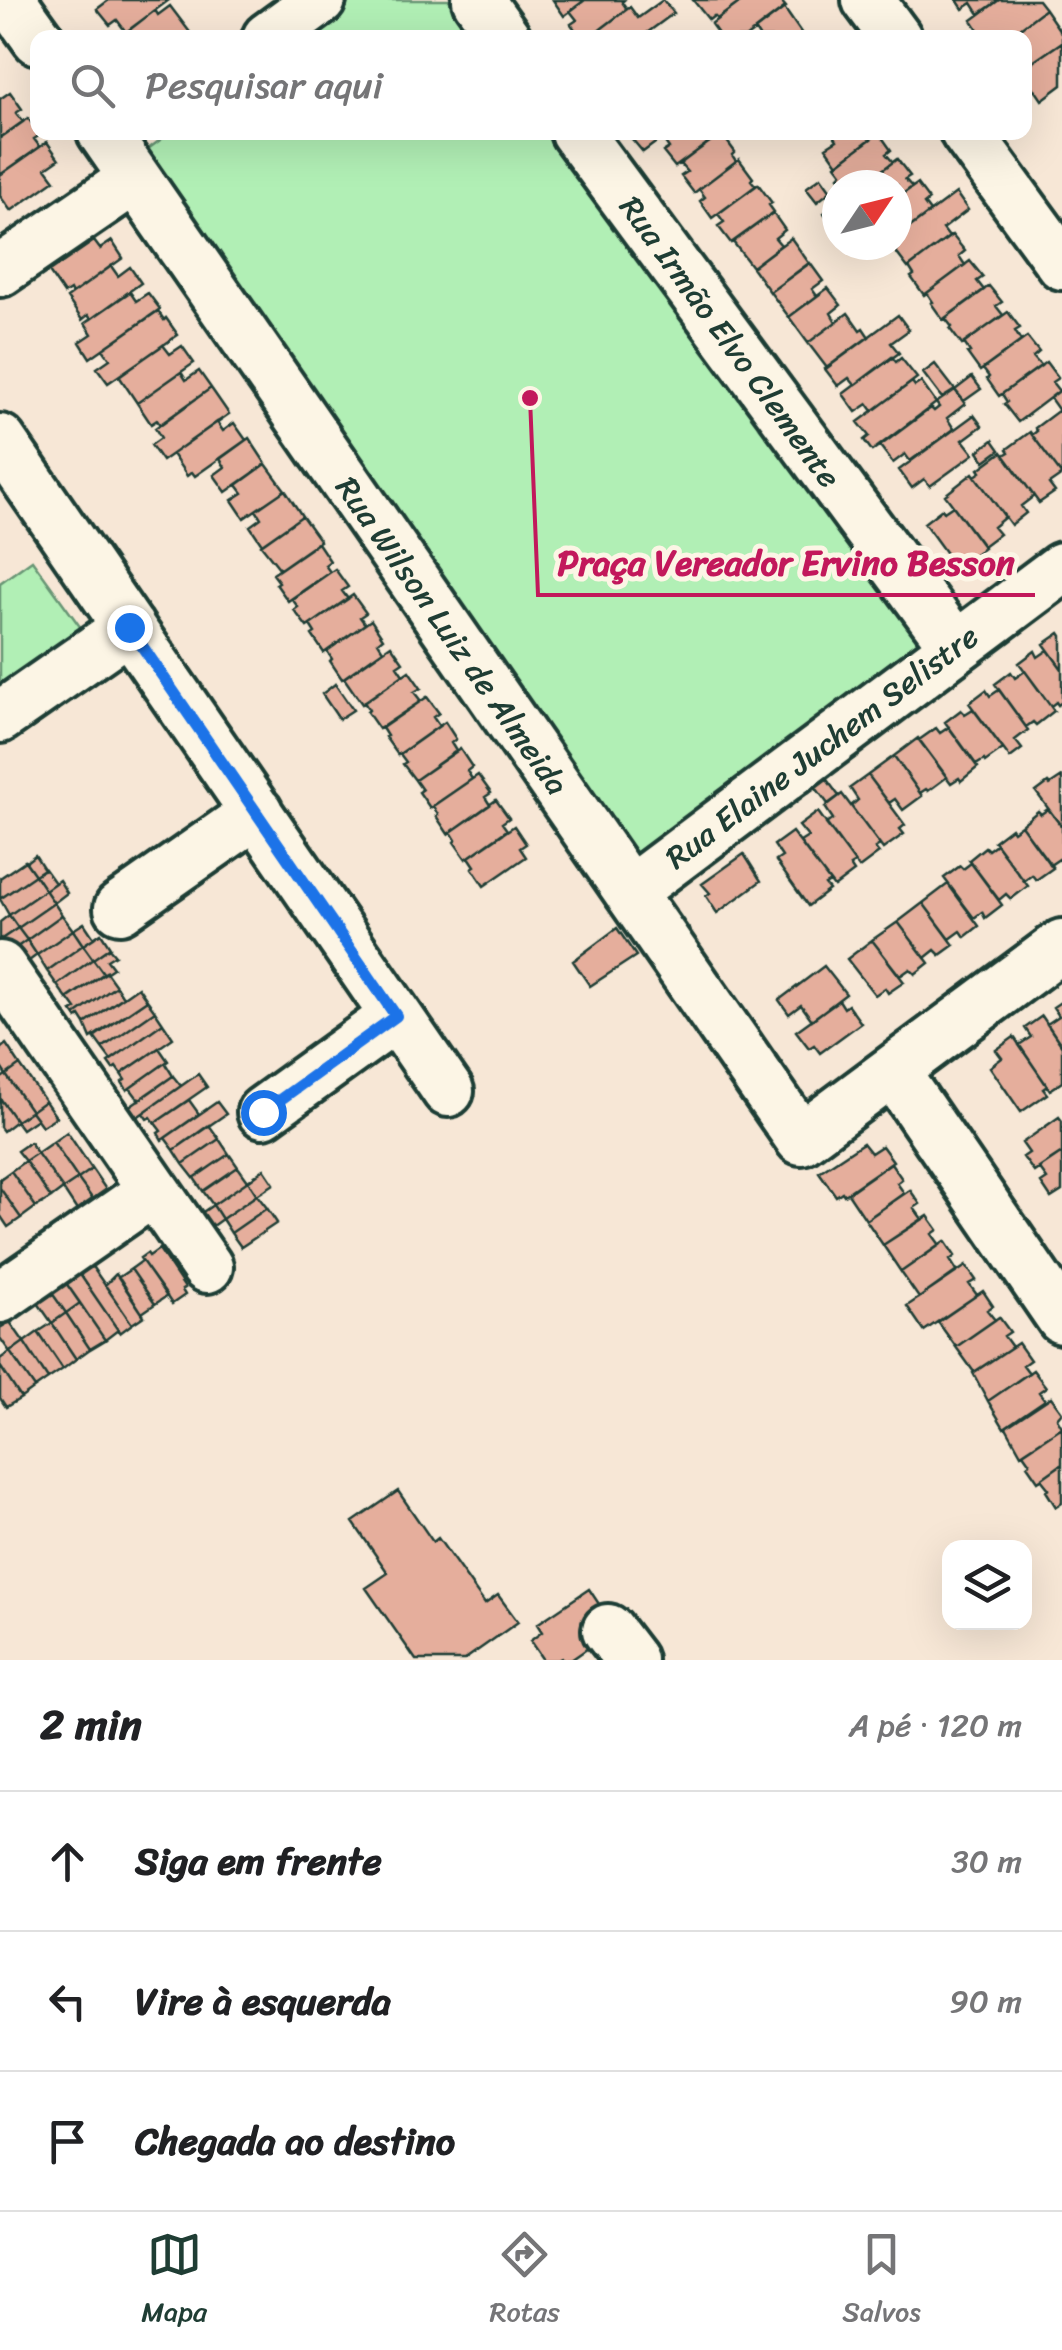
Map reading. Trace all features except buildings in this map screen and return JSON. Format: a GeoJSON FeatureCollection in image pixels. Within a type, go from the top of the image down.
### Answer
{"type":"FeatureCollection","features":[{"type":"Feature","properties":{"kind":"street"},"geometry":{"type":"LineString","coordinates":[[10,0],[32,30]]}},
{"type":"Feature","properties":{"kind":"street"},"geometry":{"type":"LineString","coordinates":[[279,30],[320,0]]}},
{"type":"Feature","properties":{"kind":"street"},"geometry":{"type":"LineString","coordinates":[[478,0],[500,30]]}},
{"type":"Feature","properties":{"kind":"street"},"geometry":{"type":"LineString","coordinates":[[868,0],[890,30]]}},
{"type":"Feature","properties":{"kind":"street","name":"Rua Irmão Elvo Clemente"},"geometry":{"type":"LineString","coordinates":[[582,140],[956,647]]}},
{"type":"Feature","properties":{"kind":"street"},"geometry":{"type":"LineString","coordinates":[[974,140],[1046,208],[1062,264]]}},
{"type":"Feature","properties":{"kind":"street"},"geometry":{"type":"LineString","coordinates":[[0,271],[122,148]]}},
{"type":"Feature","properties":{"kind":"street","name":"Rua Wilson Luiz de Almeida"},"geometry":{"type":"LineString","coordinates":[[122,148],[801,1139],[893,1071]]}},
{"type":"Feature","properties":{"kind":"street"},"geometry":{"type":"LineString","coordinates":[[0,440],[448,1091]]}},
{"type":"Feature","properties":{"kind":"street","name":"Rua Elaine Juchem Selistre"},"geometry":{"type":"LineString","coordinates":[[630,891],[1062,568]]}},
{"type":"Feature","properties":{"kind":"street"},"geometry":{"type":"LineString","coordinates":[[0,718],[129,627]]}},
{"type":"Feature","properties":{"kind":"street"},"geometry":{"type":"LineString","coordinates":[[120,908],[257,812]]}},
{"type":"Feature","properties":{"kind":"street"},"geometry":{"type":"LineString","coordinates":[[1062,946],[893,1071],[1062,1318]]}},
{"type":"Feature","properties":{"kind":"street"},"geometry":{"type":"LineString","coordinates":[[0,967],[14,1018],[154,1190],[207,1267]]}},
{"type":"Feature","properties":{"kind":"street"},"geometry":{"type":"LineString","coordinates":[[263,1112],[396,1016]]}},
{"type":"Feature","properties":{"kind":"street"},"geometry":{"type":"LineString","coordinates":[[0,1297],[154,1190]]}},
{"type":"Feature","properties":{"kind":"green space"},"geometry":{"type":"Polygon","coordinates":[[[351,0],[452,0],[474,30],[311,30],[351,0]]]}},
{"type":"Feature","properties":{"kind":"green space"},"geometry":{"type":"Polygon","coordinates":[[[160,140],[555,140],[930,643],[631,859],[144,152],[160,140]]]}},
{"type":"Feature","properties":{"kind":"green space"},"geometry":{"type":"Polygon","coordinates":[[[32,560],[81,628],[0,686],[0,583],[32,560]]]}},
{"type":"Feature","properties":{"kind":"place","name":"Praça Vereador Ervino Besson"},"geometry":{"type":"Point","coordinates":[530,398]}},
{"type":"Feature","properties":{"kind":"route"},"geometry":{"type":"LineString","coordinates":[[129,627],[396,1016],[263,1112]]}}]}
